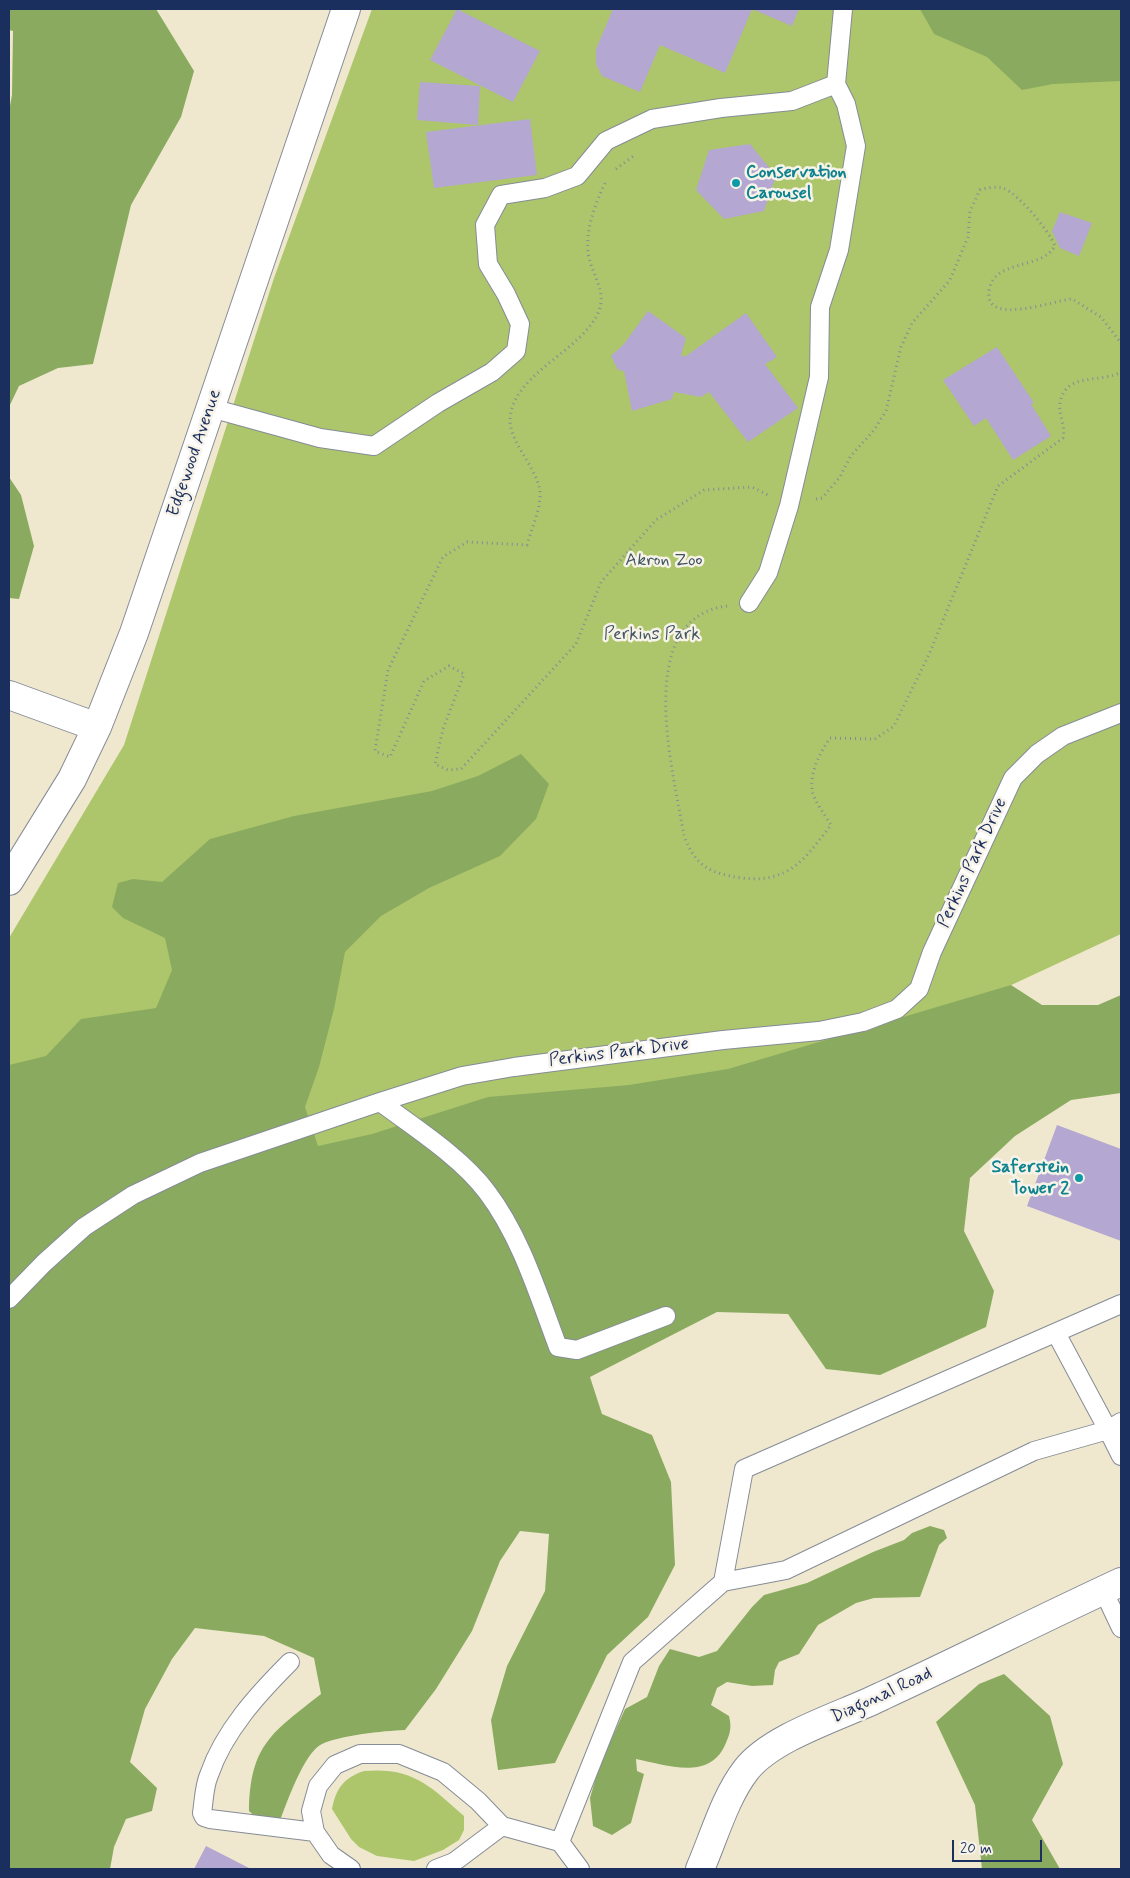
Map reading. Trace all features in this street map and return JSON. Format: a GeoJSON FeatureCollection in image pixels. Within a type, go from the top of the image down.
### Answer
{"type":"FeatureCollection","features":[{"type":"Feature","properties":{"kind":"street","name":"Edgewood Avenue"},"geometry":{"type":"LineString","coordinates":[[9,881],[72,779],[97,727],[134,633],[346,9]]}},
{"type":"Feature","properties":{"kind":"street"},"geometry":{"type":"LineString","coordinates":[[9,695],[97,727]]}},
{"type":"Feature","properties":{"kind":"street","name":"Diagonal Road"},"geometry":{"type":"LineString","coordinates":[[700,1869],[734,1789],[747,1768],[767,1751],[793,1736],[881,1697],[1112,1586]]}},
{"type":"Feature","properties":{"kind":"lane"},"geometry":{"type":"LineString","coordinates":[[749,603],[768,573],[789,506],[819,376],[820,307],[839,250],[856,146],[846,104],[836,84],[843,9]]}},
{"type":"Feature","properties":{"kind":"lane"},"geometry":{"type":"LineString","coordinates":[[211,408],[320,438],[374,446],[438,403],[492,372],[516,351],[520,324],[506,294],[488,264],[485,225],[501,195],[545,188],[577,176],[606,141],[652,119],[721,108],[792,101],[836,84]]}},
{"type":"Feature","properties":{"kind":"lane","name":"Perkins Park Drive"},"geometry":{"type":"LineString","coordinates":[[9,1299],[44,1263],[84,1227],[133,1195],[200,1163],[380,1102],[462,1076],[514,1067],[724,1040],[819,1031],[863,1022],[898,1009],[919,989],[932,952],[1013,778],[1037,754],[1063,736],[1121,713]]}},
{"type":"Feature","properties":{"kind":"lane"},"geometry":{"type":"LineString","coordinates":[[380,1102],[446,1151],[487,1191],[520,1247],[558,1347],[577,1350],[666,1316]]}},
{"type":"Feature","properties":{"kind":"lane"},"geometry":{"type":"LineString","coordinates":[[722,1582],[744,1469],[1121,1304]]}},
{"type":"Feature","properties":{"kind":"lane"},"geometry":{"type":"LineString","coordinates":[[1056,1333],[1115,1426],[1121,1456]]}},
{"type":"Feature","properties":{"kind":"lane"},"geometry":{"type":"LineString","coordinates":[[560,1842],[632,1662],[722,1582],[786,1570],[1034,1452],[1115,1426]]}},
{"type":"Feature","properties":{"kind":"lane"},"geometry":{"type":"LineString","coordinates":[[1112,1586],[1121,1628]]}},
{"type":"Feature","properties":{"kind":"lane"},"geometry":{"type":"LineString","coordinates":[[290,1662],[265,1688],[220,1748],[208,1776],[202,1813],[204,1817],[210,1819],[315,1832]]}},
{"type":"Feature","properties":{"kind":"lane"},"geometry":{"type":"LineString","coordinates":[[351,1869],[331,1855],[315,1832],[311,1811],[318,1786],[335,1765],[360,1754],[399,1754],[443,1772],[478,1802],[502,1826],[560,1842],[580,1869]]}},
{"type":"Feature","properties":{"kind":"lane"},"geometry":{"type":"LineString","coordinates":[[436,1869],[454,1862],[502,1826]]}},
{"type":"Feature","properties":{"kind":"path"},"geometry":{"type":"LineString","coordinates":[[609,174],[640,152]]}},
{"type":"Feature","properties":{"kind":"path"},"geometry":{"type":"LineString","coordinates":[[605,182],[594,206],[589,227],[588,253],[601,290],[599,310],[588,328],[525,386],[514,402],[510,422],[541,496],[527,545],[467,542],[443,557],[388,670],[375,752],[390,757],[424,681],[449,666],[464,674],[443,729],[435,764],[448,770],[460,769],[576,644],[601,582],[656,520],[704,490],[752,487],[789,506],[822,498],[840,477],[850,457],[874,430],[886,411],[901,347],[912,323],[950,280],[968,237],[970,211],[980,190],[990,187],[1004,189],[1037,218],[1051,235],[1055,246],[1050,254],[1042,259],[1004,270],[996,276],[989,292],[990,300],[997,307],[1008,311],[1072,300],[1101,317],[1121,343]]}},
{"type":"Feature","properties":{"kind":"path"},"geometry":{"type":"LineString","coordinates":[[749,603],[718,607],[700,614],[687,625],[677,640],[669,660],[666,688],[668,734],[684,836],[689,850],[707,869],[722,876],[757,880],[774,877],[791,869],[810,852],[831,825],[812,791],[814,770],[821,752],[830,738],[875,739],[894,726],[930,652],[998,486],[1054,447],[1063,438],[1066,428],[1060,403],[1066,390],[1072,383],[1081,379],[1110,378],[1121,372]]}},
{"type":"Feature","properties":{"kind":"green space"},"geometry":{"type":"Polygon","coordinates":[[[9,9],[156,9],[194,71],[181,117],[131,205],[93,364],[58,368],[19,386],[9,407],[9,111],[12,95],[13,31],[9,30],[9,9]]]}},
{"type":"Feature","properties":{"kind":"green space","name":"Akron Zoo"},"geometry":{"type":"Polygon","coordinates":[[[372,9],[1121,9],[1121,934],[9,1451],[9,938],[124,745],[274,278],[372,9]]]}},
{"type":"Feature","properties":{"kind":"green space"},"geometry":{"type":"Polygon","coordinates":[[[920,9],[1121,9],[1121,81],[1053,84],[1022,90],[987,57],[934,34],[920,9]]]}},
{"type":"Feature","properties":{"kind":"green space"},"geometry":{"type":"Polygon","coordinates":[[[9,477],[21,495],[34,546],[19,599],[9,598],[9,477]]]}},
{"type":"Feature","properties":{"kind":"green space"},"geometry":{"type":"Polygon","coordinates":[[[521,754],[549,784],[536,819],[500,856],[429,888],[381,916],[345,952],[334,1009],[319,1067],[305,1107],[318,1146],[372,1134],[488,1097],[629,1085],[728,1069],[1011,985],[1042,1005],[1098,1005],[1121,995],[1121,1093],[1071,1100],[1015,1136],[970,1178],[964,1231],[994,1291],[986,1327],[880,1375],[826,1369],[788,1314],[717,1312],[590,1377],[602,1414],[652,1435],[671,1482],[675,1565],[648,1617],[607,1655],[555,1763],[498,1770],[491,1720],[507,1666],[545,1591],[549,1534],[520,1531],[500,1561],[472,1631],[436,1689],[405,1730],[374,1732],[340,1738],[322,1744],[315,1749],[296,1780],[279,1823],[261,1822],[249,1811],[250,1788],[254,1770],[267,1742],[277,1730],[321,1694],[314,1658],[264,1636],[195,1628],[172,1659],[145,1709],[130,1762],[157,1788],[152,1811],[126,1819],[114,1847],[110,1869],[9,1869],[9,1065],[46,1056],[81,1019],[156,1008],[172,970],[165,938],[123,918],[112,907],[118,883],[133,879],[162,882],[210,839],[294,816],[432,791],[478,776],[521,754]]]}},
{"type":"Feature","properties":{"kind":"green space"},"geometry":{"type":"Polygon","coordinates":[[[930,1526],[944,1530],[947,1538],[939,1545],[920,1597],[874,1598],[856,1603],[818,1625],[799,1654],[779,1662],[775,1670],[773,1685],[752,1686],[727,1682],[717,1688],[711,1705],[729,1716],[730,1724],[728,1738],[718,1756],[709,1763],[698,1767],[686,1768],[636,1759],[637,1771],[644,1774],[631,1823],[612,1835],[593,1826],[590,1798],[599,1767],[625,1709],[647,1697],[659,1666],[670,1649],[699,1657],[717,1651],[764,1595],[807,1583],[873,1552],[904,1540],[912,1533],[930,1526]]]}},
{"type":"Feature","properties":{"kind":"green space"},"geometry":{"type":"Polygon","coordinates":[[[1004,1674],[1050,1716],[1063,1764],[1032,1820],[1060,1869],[982,1869],[975,1805],[936,1722],[979,1684],[1004,1674]]]}},
{"type":"Feature","properties":{"kind":"green space"},"geometry":{"type":"Polygon","coordinates":[[[364,1771],[396,1772],[420,1781],[430,1788],[464,1816],[464,1830],[459,1840],[443,1850],[414,1861],[377,1856],[359,1847],[351,1839],[332,1809],[338,1790],[342,1785],[351,1777],[364,1771]]]}},
{"type":"Feature","properties":{"kind":"building"},"geometry":{"type":"Polygon","coordinates":[[[457,9],[540,51],[513,102],[430,60],[457,9]]]}},
{"type":"Feature","properties":{"kind":"building"},"geometry":{"type":"Polygon","coordinates":[[[613,9],[752,9],[725,73],[660,45],[640,92],[602,76],[596,64],[596,49],[613,9]]]}},
{"type":"Feature","properties":{"kind":"building"},"geometry":{"type":"Polygon","coordinates":[[[752,9],[799,9],[792,26],[752,9]]]}},
{"type":"Feature","properties":{"kind":"building"},"geometry":{"type":"Polygon","coordinates":[[[420,82],[480,86],[478,125],[417,120],[420,82]]]}},
{"type":"Feature","properties":{"kind":"building"},"geometry":{"type":"Polygon","coordinates":[[[530,119],[537,175],[434,188],[426,132],[530,119]]]}},
{"type":"Feature","properties":{"kind":"building","name":"Conservation Carousel"},"geometry":{"type":"Polygon","coordinates":[[[750,144],[776,176],[764,211],[724,219],[696,190],[709,150],[750,144]]]}},
{"type":"Feature","properties":{"kind":"building"},"geometry":{"type":"Polygon","coordinates":[[[1060,212],[1092,223],[1079,256],[1060,248],[1052,231],[1060,212]]]}},
{"type":"Feature","properties":{"kind":"building"},"geometry":{"type":"Polygon","coordinates":[[[648,311],[686,338],[681,356],[686,356],[746,313],[777,357],[765,364],[798,408],[748,442],[709,392],[701,397],[674,392],[672,399],[632,411],[624,371],[618,370],[611,356],[624,344],[648,311]]]}},
{"type":"Feature","properties":{"kind":"building"},"geometry":{"type":"Polygon","coordinates":[[[997,347],[1034,403],[1031,404],[1051,436],[1013,460],[986,418],[974,426],[943,380],[997,347]]]}},
{"type":"Feature","properties":{"kind":"building","name":"Saferstein Tower 2"},"geometry":{"type":"Polygon","coordinates":[[[1057,1125],[1121,1149],[1121,1241],[1027,1206],[1057,1125]]]}},
{"type":"Feature","properties":{"kind":"building"},"geometry":{"type":"Polygon","coordinates":[[[206,1846],[251,1869],[194,1869],[206,1846]]]}},
{"type":"Feature","properties":{"kind":"place","name":"Conservation Carousel"},"geometry":{"type":"Point","coordinates":[736,183]}},
{"type":"Feature","properties":{"kind":"place","name":"Saferstein Tower 2"},"geometry":{"type":"Point","coordinates":[1079,1178]}},
{"type":"Feature","properties":{"kind":"park label","name":"Perkins Park"},"geometry":{"type":"Point","coordinates":[652,635]}}]}
